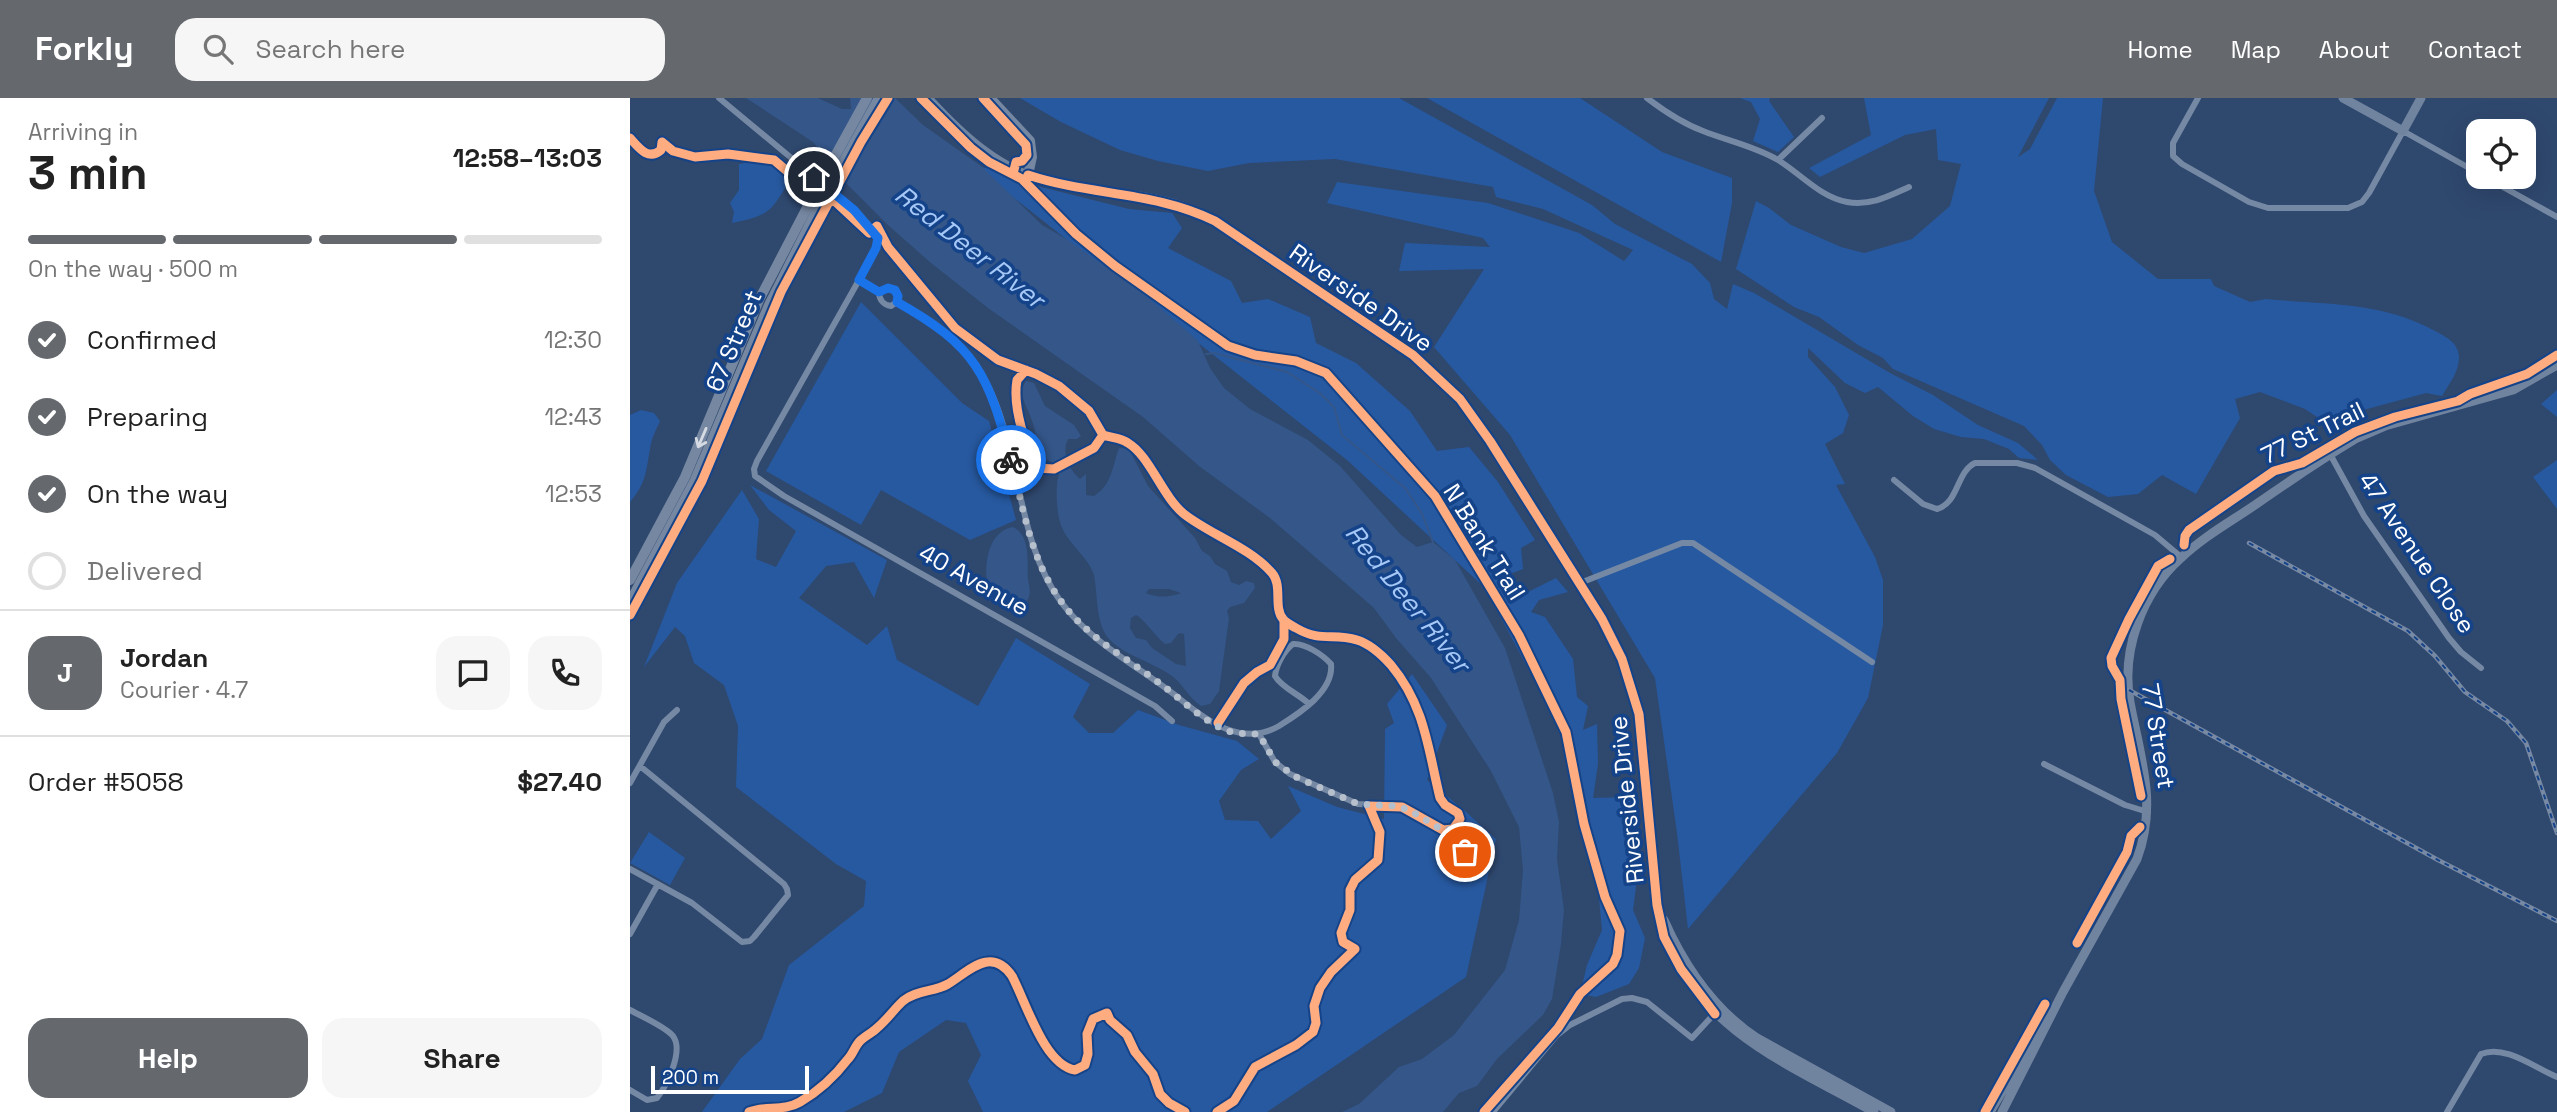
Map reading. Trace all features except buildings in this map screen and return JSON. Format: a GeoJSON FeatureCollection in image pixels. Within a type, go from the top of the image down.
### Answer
{"type":"FeatureCollection","features":[{"type":"Feature","properties":{"kind":"main road","name":"67 Street"},"geometry":{"type":"LineString","coordinates":[[630,580],[685,477],[759,300],[811,198],[867,98]]}},
{"type":"Feature","properties":{"kind":"main road","name":"67 Street"},"geometry":{"type":"LineString","coordinates":[[630,602],[695,480],[769,305],[818,208],[880,98]]}},
{"type":"Feature","properties":{"kind":"main road","name":"Riverside Drive"},"geometry":{"type":"LineString","coordinates":[[928,98],[973,142],[1014,170],[1048,182],[1156,199],[1192,210],[1234,233],[1406,350],[1445,383],[1470,411],[1580,583],[1622,659],[1639,714],[1657,905],[1688,969],[1717,1011],[1750,1043],[1874,1112]]}},
{"type":"Feature","properties":{"kind":"main road"},"geometry":{"type":"LineString","coordinates":[[990,98],[1030,141],[1032,156],[1028,175]]}},
{"type":"Feature","properties":{"kind":"main road"},"geometry":{"type":"LineString","coordinates":[[2343,98],[2403,131],[2421,98]]}},
{"type":"Feature","properties":{"kind":"main road","name":"77 Street"},"geometry":{"type":"LineString","coordinates":[[1990,1112],[2056,1004],[2137,859],[2143,841],[2148,812],[2147,787],[2129,699],[2130,653],[2146,602],[2162,578],[2181,557],[2357,438],[2385,426],[2513,390],[2557,365]]}},
{"type":"Feature","properties":{"kind":"main road","name":"77 Street"},"geometry":{"type":"LineString","coordinates":[[2002,1112],[2056,1004]]}},
{"type":"Feature","properties":{"kind":"main road","name":"Riverside Drive"},"geometry":{"type":"LineString","coordinates":[[1717,1011],[1757,1038],[1891,1112]]}},
{"type":"Feature","properties":{"kind":"street"},"geometry":{"type":"LineString","coordinates":[[719,98],[854,210],[876,233],[876,248],[859,280],[879,292]]}},
{"type":"Feature","properties":{"kind":"street"},"geometry":{"type":"LineString","coordinates":[[1647,98],[1686,124],[1778,160],[1825,194],[1845,202],[1875,202],[1909,187]]}},
{"type":"Feature","properties":{"kind":"street"},"geometry":{"type":"LineString","coordinates":[[2198,98],[2173,143],[2173,156],[2182,164],[2249,202],[2268,208],[2344,209],[2362,202],[2370,193],[2403,131],[2466,166]]}},
{"type":"Feature","properties":{"kind":"street"},"geometry":{"type":"LineString","coordinates":[[1778,160],[1822,118]]}},
{"type":"Feature","properties":{"kind":"street"},"geometry":{"type":"LineString","coordinates":[[2507,189],[2557,217]]}},
{"type":"Feature","properties":{"kind":"street","name":"40 Avenue"},"geometry":{"type":"LineString","coordinates":[[859,280],[757,461],[755,476],[784,496],[1155,706],[1172,721]]}},
{"type":"Feature","properties":{"kind":"street"},"geometry":{"type":"LineString","coordinates":[[888,288],[895,290],[897,302],[891,306],[885,305],[879,292],[888,288]]}},
{"type":"Feature","properties":{"kind":"street"},"geometry":{"type":"LineString","coordinates":[[897,302],[951,337],[985,379],[998,411],[1042,568],[1053,591],[1069,611],[1107,648],[1216,726],[1236,733],[1259,734],[1279,725],[1309,704],[1320,694],[1330,678],[1332,666],[1328,659],[1296,643],[1288,648],[1275,676],[1309,704]]}},
{"type":"Feature","properties":{"kind":"street","name":"47 Avenue Close"},"geometry":{"type":"LineString","coordinates":[[2330,454],[2364,516],[2449,638],[2481,668]]}},
{"type":"Feature","properties":{"kind":"street"},"geometry":{"type":"LineString","coordinates":[[1894,480],[1923,504],[1937,509],[1947,504],[1965,470],[1975,463],[2027,465],[2155,535],[2181,557]]}},
{"type":"Feature","properties":{"kind":"street"},"geometry":{"type":"LineString","coordinates":[[1580,583],[1686,541],[1693,543],[1872,662]]}},
{"type":"Feature","properties":{"kind":"street"},"geometry":{"type":"LineString","coordinates":[[630,783],[664,722],[677,710]]}},
{"type":"Feature","properties":{"kind":"street"},"geometry":{"type":"LineString","coordinates":[[1259,734],[1271,757],[1284,771],[1349,800],[1369,806],[1402,807],[1443,830],[1455,830],[1472,841],[1473,849],[1469,853],[1463,852],[1446,840],[1443,830]]}},
{"type":"Feature","properties":{"kind":"street"},"geometry":{"type":"LineString","coordinates":[[2044,764],[2124,805],[2148,812]]}},
{"type":"Feature","properties":{"kind":"street"},"geometry":{"type":"LineString","coordinates":[[630,869],[695,905],[737,939],[746,942],[754,937],[785,901],[788,892],[783,884],[640,765]]}},
{"type":"Feature","properties":{"kind":"street"},"geometry":{"type":"LineString","coordinates":[[1369,806],[1379,828],[1380,841]]}},
{"type":"Feature","properties":{"kind":"street"},"geometry":{"type":"LineString","coordinates":[[630,934],[658,884]]}},
{"type":"Feature","properties":{"kind":"street"},"geometry":{"type":"LineString","coordinates":[[1493,1112],[1556,1036],[1570,1025],[1622,999],[1632,998],[1647,1002],[1692,1038],[1717,1011]]}},
{"type":"Feature","properties":{"kind":"street"},"geometry":{"type":"LineString","coordinates":[[630,1010],[667,1031],[676,1043],[671,1075],[657,1098],[647,1100],[630,1090]]}},
{"type":"Feature","properties":{"kind":"street"},"geometry":{"type":"LineString","coordinates":[[2447,1112],[2481,1054],[2491,1050],[2504,1052],[2557,1077]]}},
{"type":"Feature","properties":{"kind":"shaded area"},"geometry":{"type":"Polygon","coordinates":[[[1020,98],[1399,98],[1592,205],[1615,224],[1692,264],[1710,283],[1714,299],[1727,309],[1733,284],[1754,293],[1890,373],[1933,395],[1978,425],[2018,443],[2038,460],[2019,458],[2009,449],[1984,439],[1961,437],[1934,429],[1913,416],[1878,387],[1865,393],[1845,383],[1808,348],[1808,357],[1835,387],[1849,415],[1843,433],[1825,444],[1845,484],[1836,485],[1875,557],[1883,580],[1883,625],[1868,698],[1837,753],[1688,929],[1655,678],[1510,435],[1434,347],[1484,269],[1399,271],[1405,243],[1490,247],[1483,238],[1327,203],[1337,182],[1488,203],[1579,233],[1624,261],[1633,250],[1543,209],[1496,197],[1493,187],[1335,159],[1249,163],[1208,171],[1158,161],[1120,150],[1061,122],[1020,98]]]}},
{"type":"Feature","properties":{"kind":"shaded area"},"geometry":{"type":"Polygon","coordinates":[[[1427,98],[1580,98],[1662,152],[1732,178],[1732,203],[1721,262],[1427,98]]]}},
{"type":"Feature","properties":{"kind":"shaded area"},"geometry":{"type":"Polygon","coordinates":[[[1740,98],[1770,98],[1769,101],[1794,137],[1778,152],[1753,141],[1760,119],[1751,102],[1740,98]]]}},
{"type":"Feature","properties":{"kind":"shaded area"},"geometry":{"type":"Polygon","coordinates":[[[1864,98],[2049,98],[2018,157],[2030,149],[2057,98],[2103,98],[2094,191],[2112,242],[2158,279],[2211,279],[2214,286],[2250,302],[2266,299],[2331,304],[2394,314],[2415,321],[2451,341],[2459,357],[2455,373],[2442,396],[2426,393],[2323,421],[2305,409],[2260,392],[2235,399],[2240,418],[2196,494],[2162,475],[2138,494],[2108,497],[2066,475],[2050,460],[2042,445],[2024,426],[1893,369],[1883,358],[1858,345],[1819,317],[1794,307],[1736,269],[1756,201],[1791,225],[1841,247],[1864,253],[1912,239],[1950,206],[1961,164],[1938,160],[1936,129],[1905,135],[1820,177],[1809,168],[1871,135],[1864,98]]]}},
{"type":"Feature","properties":{"kind":"shaded area"},"geometry":{"type":"Polygon","coordinates":[[[753,161],[770,164],[789,175],[787,184],[771,208],[754,218],[732,223],[734,212],[730,203],[739,190],[739,164],[753,161]]]}},
{"type":"Feature","properties":{"kind":"shaded area"},"geometry":{"type":"Polygon","coordinates":[[[972,165],[1000,171],[1037,186],[1129,209],[1172,213],[1182,228],[1168,248],[1231,281],[1242,303],[1268,299],[1310,317],[1316,343],[1356,363],[1410,411],[1437,451],[1469,447],[1498,482],[1535,540],[1521,548],[1523,569],[1500,578],[1510,601],[1556,578],[1568,592],[1539,600],[1531,612],[1545,617],[1573,659],[1577,697],[1588,706],[1583,730],[1597,724],[1598,764],[1593,798],[1630,797],[1637,879],[1633,910],[1645,938],[1639,968],[1629,984],[1596,997],[1580,994],[1587,965],[1602,930],[1594,845],[1562,732],[1485,588],[1347,460],[972,165]]]}},
{"type":"Feature","properties":{"kind":"shaded area"},"geometry":{"type":"Polygon","coordinates":[[[861,302],[962,403],[989,421],[1016,520],[970,540],[881,490],[861,525],[766,471],[861,302]]]}},
{"type":"Feature","properties":{"kind":"shaded area"},"geometry":{"type":"Polygon","coordinates":[[[2557,390],[2557,417],[2541,404],[2557,390]]]}},
{"type":"Feature","properties":{"kind":"shaded area"},"geometry":{"type":"Polygon","coordinates":[[[641,410],[654,413],[660,421],[651,442],[642,483],[630,502],[630,415],[641,410]]]}},
{"type":"Feature","properties":{"kind":"shaded area"},"geometry":{"type":"Polygon","coordinates":[[[2557,460],[2557,509],[2533,477],[2557,460]]]}},
{"type":"Feature","properties":{"kind":"shaded area"},"geometry":{"type":"Polygon","coordinates":[[[750,485],[887,560],[874,598],[854,562],[826,566],[799,598],[867,645],[887,626],[897,660],[978,706],[1016,638],[1090,684],[1073,717],[1089,733],[1113,733],[1138,710],[1237,741],[1259,759],[1241,770],[1219,801],[1225,820],[1258,821],[1271,839],[1301,811],[1288,786],[1337,807],[1384,819],[1385,729],[1394,723],[1387,704],[1412,674],[1447,725],[1427,780],[1496,839],[1466,977],[1267,1112],[983,1112],[968,1081],[981,1055],[966,1023],[946,1020],[899,1052],[882,1093],[844,1112],[702,1112],[740,1059],[762,1039],[789,965],[864,906],[866,881],[836,864],[736,787],[738,726],[724,685],[694,663],[685,636],[675,627],[644,667],[677,583],[742,490],[759,519],[756,559],[776,567],[796,531],[769,510],[750,485]]]}},
{"type":"Feature","properties":{"kind":"shaded area"},"geometry":{"type":"Polygon","coordinates":[[[649,832],[685,858],[670,885],[630,863],[649,832]]]}},
{"type":"Feature","properties":{"kind":"water","name":"Red Deer River"},"geometry":{"type":"Polygon","coordinates":[[[746,98],[818,98],[842,109],[851,109],[850,98],[895,98],[923,125],[981,166],[1042,225],[1068,240],[1142,293],[1185,329],[1198,341],[1210,368],[1224,388],[1250,409],[1308,440],[1340,466],[1401,535],[1417,547],[1433,542],[1455,560],[1505,648],[1553,793],[1559,822],[1557,859],[1564,910],[1552,999],[1543,1015],[1497,1059],[1477,1086],[1459,1093],[1443,1112],[1342,1112],[1359,1104],[1399,1067],[1422,1059],[1454,1035],[1505,970],[1519,920],[1523,870],[1519,827],[1491,771],[1431,678],[1374,608],[1270,518],[1199,466],[1143,417],[988,308],[931,263],[844,181],[813,142],[746,98]]]}},
{"type":"Feature","properties":{"kind":"water"},"geometry":{"type":"Polygon","coordinates":[[[1026,381],[1034,383],[1045,406],[1074,425],[1081,436],[1068,439],[1065,449],[1072,471],[1080,479],[1086,474],[1086,495],[1094,496],[1105,487],[1119,448],[1129,449],[1148,486],[1195,538],[1202,551],[1227,571],[1231,582],[1239,585],[1246,581],[1254,583],[1255,588],[1244,603],[1230,607],[1227,611],[1229,618],[1219,691],[1210,704],[1201,706],[1172,676],[1125,651],[1106,635],[1100,619],[1094,575],[1060,522],[1057,509],[1059,469],[1056,464],[1039,456],[1034,427],[1024,400],[1023,386],[1026,381]],[[1149,589],[1146,593],[1150,595],[1168,596],[1181,593],[1169,589],[1149,589]],[[1136,615],[1131,618],[1130,628],[1136,638],[1146,640],[1152,648],[1176,664],[1186,666],[1184,634],[1179,633],[1171,643],[1165,644],[1136,615]]]}},
{"type":"Feature","properties":{"kind":"water"},"geometry":{"type":"Polygon","coordinates":[[[1013,527],[1023,536],[1027,550],[1030,593],[1027,601],[987,583],[986,566],[993,541],[998,534],[1013,527]]]}},
{"type":"Feature","properties":{"kind":"waterway"},"geometry":{"type":"LineString","coordinates":[[1206,354],[1214,353],[1287,372],[1321,394],[1334,407],[1342,435],[1406,489],[1422,514],[1433,542]]}},
{"type":"Feature","properties":{"kind":"railway"},"geometry":{"type":"LineString","coordinates":[[2249,543],[2408,631],[2435,656],[2465,692],[2507,721],[2526,743],[2557,833]]}},
{"type":"Feature","properties":{"kind":"railway"},"geometry":{"type":"LineString","coordinates":[[2129,690],[2438,860],[2557,921]]}},
{"type":"Feature","properties":{"kind":"cycle path"},"geometry":{"type":"LineString","coordinates":[[630,615],[702,481],[781,292],[861,142],[888,98]]}},
{"type":"Feature","properties":{"kind":"cycle path","name":"N Bank Trail"},"geometry":{"type":"LineString","coordinates":[[921,98],[971,148],[989,162],[1022,179],[1076,234],[1115,266],[1228,346],[1255,355],[1296,361],[1326,373],[1435,496],[1519,635],[1566,732],[1584,824],[1605,897],[1620,931],[1613,964],[1580,994],[1558,1028],[1484,1112]]}},
{"type":"Feature","properties":{"kind":"cycle path"},"geometry":{"type":"LineString","coordinates":[[983,98],[1026,145],[1027,155],[1022,161],[1016,162],[1013,174]]}},
{"type":"Feature","properties":{"kind":"cycle path"},"geometry":{"type":"LineString","coordinates":[[630,138],[648,154],[661,150],[662,142],[673,151],[695,157],[728,154],[774,160],[794,177],[812,180],[869,233],[877,226],[888,247],[955,328],[998,360],[1059,386],[1089,411],[1103,435],[1122,440],[1136,449],[1184,514],[1263,564],[1275,578],[1280,614],[1286,622],[1313,635],[1349,638],[1362,642],[1384,657],[1402,680],[1424,728],[1440,798],[1445,805],[1458,813],[1460,819],[1453,829],[1443,830],[1402,807],[1369,806],[1380,832],[1378,860],[1355,880],[1350,890],[1350,910],[1341,933],[1343,942],[1355,949],[1331,972],[1320,988],[1314,1006],[1316,1023],[1313,1032],[1296,1045],[1255,1067],[1234,1101],[1217,1112]]}},
{"type":"Feature","properties":{"kind":"cycle path"},"geometry":{"type":"LineString","coordinates":[[1028,175],[1075,187],[1169,204],[1215,221],[1413,355],[1460,399],[1490,441],[1602,619],[1622,659],[1639,714],[1657,905],[1664,937],[1681,969],[1715,1014]]}},
{"type":"Feature","properties":{"kind":"cycle path","name":"77 St Trail"},"geometry":{"type":"LineString","coordinates":[[2184,545],[2189,530],[2274,471],[2302,463],[2355,432],[2395,417],[2458,401],[2470,394],[2527,374],[2557,355]]}},
{"type":"Feature","properties":{"kind":"cycle path"},"geometry":{"type":"LineString","coordinates":[[1026,370],[1017,380],[1016,402],[1024,437],[1036,468]]}},
{"type":"Feature","properties":{"kind":"cycle path"},"geometry":{"type":"LineString","coordinates":[[1015,475],[1036,468],[1054,469],[1094,448],[1103,435]]}},
{"type":"Feature","properties":{"kind":"cycle path"},"geometry":{"type":"LineString","coordinates":[[2141,796],[2121,699],[2120,680],[2112,666],[2111,658],[2158,566],[2170,559]]}},
{"type":"Feature","properties":{"kind":"cycle path"},"geometry":{"type":"LineString","coordinates":[[1218,723],[1244,683],[1270,665],[1284,639],[1284,620]]}},
{"type":"Feature","properties":{"kind":"cycle path"},"geometry":{"type":"LineString","coordinates":[[2077,943],[2127,852],[2131,836],[2140,827]]}},
{"type":"Feature","properties":{"kind":"cycle path"},"geometry":{"type":"LineString","coordinates":[[749,1112],[787,1107],[807,1098],[832,1077],[860,1041],[881,1025],[903,1001],[943,987],[972,968],[988,962],[1004,967],[1012,976],[1045,1045],[1064,1066],[1075,1070],[1085,1065],[1088,1054],[1087,1034],[1093,1019],[1107,1013],[1110,1020],[1127,1035],[1135,1052],[1153,1074],[1160,1094],[1185,1112]]}},
{"type":"Feature","properties":{"kind":"cycle path"},"geometry":{"type":"LineString","coordinates":[[1985,1112],[2045,1004]]}},
{"type":"Feature","properties":{"kind":"way so far"},"geometry":{"type":"LineString","coordinates":[[1011,460],[1037,555],[1047,580],[1077,621],[1107,648],[1216,726],[1236,733],[1259,734],[1271,757],[1284,771],[1354,802],[1369,806],[1402,807],[1443,830],[1454,829],[1474,843],[1473,850],[1465,852]]}},
{"type":"Feature","properties":{"kind":"route"},"geometry":{"type":"LineString","coordinates":[[814,177],[854,210],[878,238],[878,244],[859,280],[879,292],[888,288],[895,290],[897,302],[941,328],[976,365],[998,411],[1011,460]]}}]}
